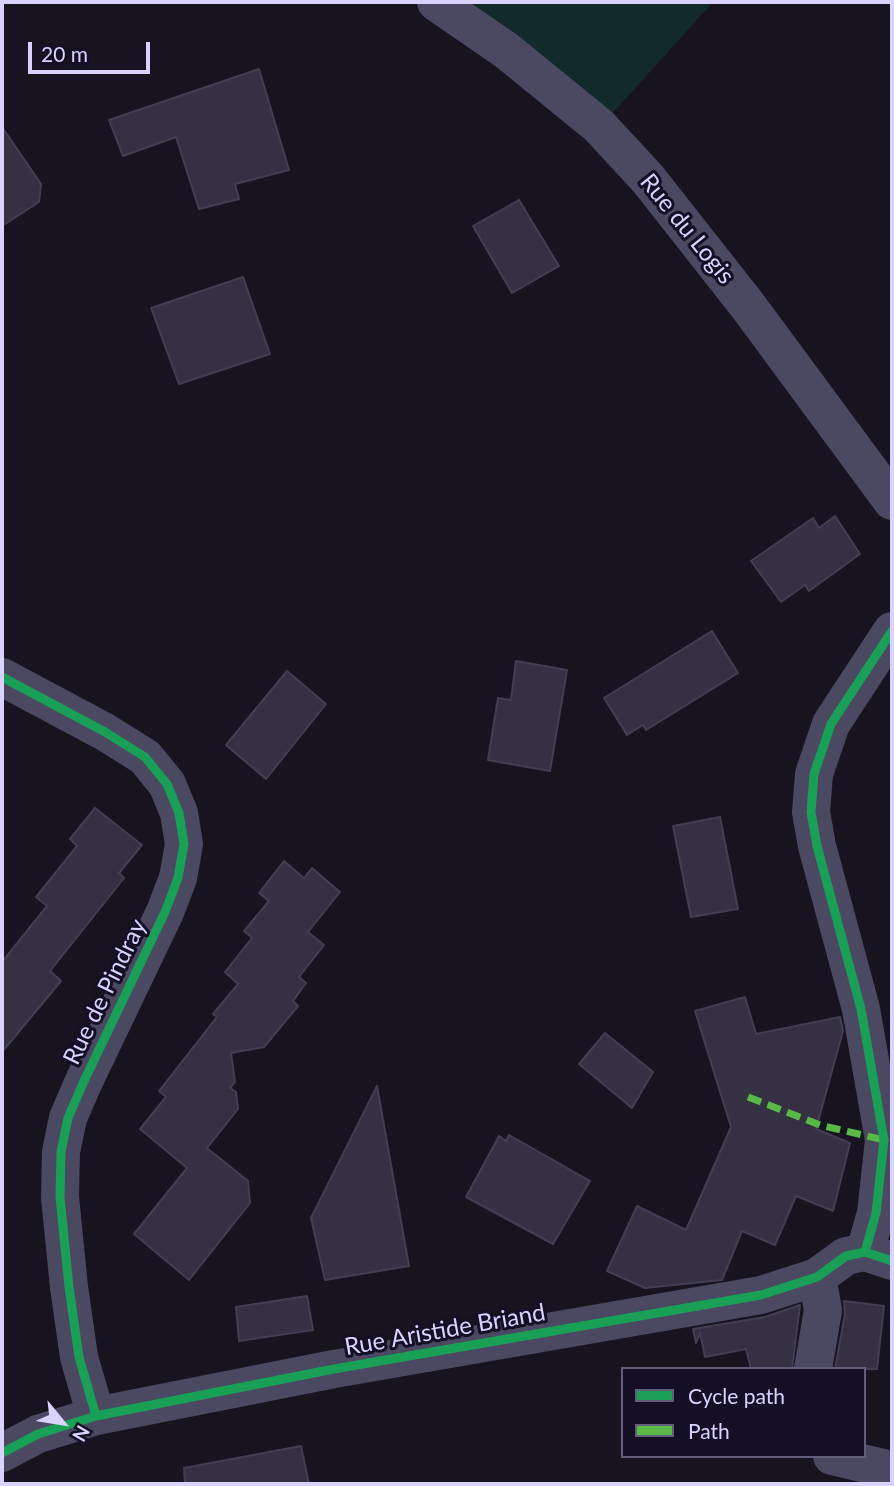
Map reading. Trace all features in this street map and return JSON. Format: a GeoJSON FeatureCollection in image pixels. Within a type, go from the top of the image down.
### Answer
{"type":"FeatureCollection","features":[{"type":"Feature","properties":{"kind":"street","name":"Rue du Logis"},"geometry":{"type":"LineString","coordinates":[[436,2],[507,51],[599,127],[648,179],[748,306],[892,501]]}},
{"type":"Feature","properties":{"kind":"street"},"geometry":{"type":"LineString","coordinates":[[879,1256],[876,1213],[888,1140],[861,1009],[817,846],[811,811],[814,774],[831,724],[892,631]]}},
{"type":"Feature","properties":{"kind":"street","name":"Rue de Pindray"},"geometry":{"type":"LineString","coordinates":[[2,677],[105,732],[145,757],[167,784],[179,813],[184,844],[174,890],[68,1118],[61,1152],[60,1197],[69,1287],[79,1357],[96,1416]]}},
{"type":"Feature","properties":{"kind":"street","name":"Rue Aristide Briand"},"geometry":{"type":"LineString","coordinates":[[2,1453],[38,1434],[96,1416],[334,1369],[761,1294],[817,1277],[845,1256],[879,1256]]}},
{"type":"Feature","properties":{"kind":"street"},"geometry":{"type":"LineString","coordinates":[[813,1367],[823,1310],[817,1277]]}},
{"type":"Feature","properties":{"kind":"street"},"geometry":{"type":"LineString","coordinates":[[841,1458],[892,1469]]}},
{"type":"Feature","properties":{"kind":"green space"},"geometry":{"type":"Polygon","coordinates":[[[471,2],[713,2],[609,117],[471,2]]]}},
{"type":"Feature","properties":{"kind":"building"},"geometry":{"type":"Polygon","coordinates":[[[259,69],[289,170],[235,184],[239,199],[199,209],[176,137],[123,156],[109,120],[259,69]]]}},
{"type":"Feature","properties":{"kind":"building"},"geometry":{"type":"Polygon","coordinates":[[[2,127],[41,184],[39,202],[2,226],[2,127]]]}},
{"type":"Feature","properties":{"kind":"building"},"geometry":{"type":"Polygon","coordinates":[[[519,200],[559,266],[512,293],[473,226],[519,200]]]}},
{"type":"Feature","properties":{"kind":"building"},"geometry":{"type":"Polygon","coordinates":[[[243,277],[270,354],[179,384],[151,308],[243,277]]]}},
{"type":"Feature","properties":{"kind":"building"},"geometry":{"type":"Polygon","coordinates":[[[835,516],[860,554],[809,591],[805,585],[781,602],[751,561],[813,518],[819,528],[835,516]]]}},
{"type":"Feature","properties":{"kind":"building"},"geometry":{"type":"Polygon","coordinates":[[[712,631],[738,673],[646,730],[643,725],[627,735],[604,698],[712,631]]]}},
{"type":"Feature","properties":{"kind":"building"},"geometry":{"type":"Polygon","coordinates":[[[516,661],[567,670],[550,771],[488,760],[498,698],[511,700],[516,661]]]}},
{"type":"Feature","properties":{"kind":"building"},"geometry":{"type":"Polygon","coordinates":[[[287,671],[326,704],[266,779],[226,745],[287,671]]]}},
{"type":"Feature","properties":{"kind":"building"},"geometry":{"type":"Polygon","coordinates":[[[95,808],[142,845],[119,873],[124,878],[50,971],[61,981],[2,1052],[2,962],[47,906],[36,897],[77,846],[70,839],[95,808]]]}},
{"type":"Feature","properties":{"kind":"building"},"geometry":{"type":"Polygon","coordinates":[[[720,817],[738,909],[691,917],[673,826],[720,817]]]}},
{"type":"Feature","properties":{"kind":"building"},"geometry":{"type":"Polygon","coordinates":[[[284,861],[304,878],[312,868],[340,892],[308,932],[324,945],[299,977],[306,983],[293,1001],[298,1006],[264,1047],[231,1053],[235,1082],[230,1088],[236,1092],[238,1109],[207,1148],[248,1181],[250,1203],[189,1280],[134,1234],[187,1168],[140,1129],[166,1097],[159,1091],[217,1017],[213,1014],[238,984],[225,972],[252,938],[244,931],[269,901],[259,893],[284,861]]]}},
{"type":"Feature","properties":{"kind":"building"},"geometry":{"type":"Polygon","coordinates":[[[745,997],[756,1034],[840,1017],[843,1031],[816,1129],[850,1143],[833,1211],[796,1196],[775,1245],[742,1231],[722,1280],[645,1288],[607,1271],[637,1206],[686,1230],[731,1127],[695,1011],[745,997]]]}},
{"type":"Feature","properties":{"kind":"building"},"geometry":{"type":"Polygon","coordinates":[[[605,1033],[653,1072],[632,1108],[579,1064],[605,1033]]]}},
{"type":"Feature","properties":{"kind":"building"},"geometry":{"type":"Polygon","coordinates":[[[377,1086],[409,1266],[325,1280],[311,1218],[377,1086]]]}},
{"type":"Feature","properties":{"kind":"building"},"geometry":{"type":"Polygon","coordinates":[[[509,1135],[590,1181],[553,1244],[466,1197],[499,1136],[506,1141],[509,1135]]]}},
{"type":"Feature","properties":{"kind":"building"},"geometry":{"type":"Polygon","coordinates":[[[307,1296],[313,1330],[239,1341],[236,1307],[307,1296]]]}},
{"type":"Feature","properties":{"kind":"building"},"geometry":{"type":"Polygon","coordinates":[[[844,1301],[884,1306],[877,1369],[835,1367],[845,1314],[844,1301]]]}},
{"type":"Feature","properties":{"kind":"building"},"geometry":{"type":"Polygon","coordinates":[[[800,1305],[792,1367],[750,1367],[746,1349],[705,1357],[700,1333],[696,1343],[693,1329],[765,1317],[800,1305]]]}},
{"type":"Feature","properties":{"kind":"building"},"geometry":{"type":"Polygon","coordinates":[[[301,1446],[309,1484],[185,1484],[184,1468],[301,1446]]]}},
{"type":"Feature","properties":{"kind":"marked path"},"geometry":{"type":"LineString","coordinates":[[748,1097],[820,1125],[884,1140]]}},
{"type":"Feature","properties":{"kind":"cycle path"},"geometry":{"type":"LineString","coordinates":[[865,1252],[876,1213],[884,1140],[861,1009],[817,846],[811,812],[814,774],[831,724],[892,631]]}},
{"type":"Feature","properties":{"kind":"cycle path"},"geometry":{"type":"LineString","coordinates":[[2,677],[105,732],[145,757],[167,784],[179,813],[184,844],[178,878],[165,912],[84,1081],[68,1118],[61,1152],[60,1197],[69,1287],[79,1357],[96,1416]]}},
{"type":"Feature","properties":{"kind":"cycle path"},"geometry":{"type":"LineString","coordinates":[[2,1453],[38,1434],[96,1416],[334,1369],[761,1295],[817,1277],[846,1256],[865,1252],[892,1261]]}}]}
